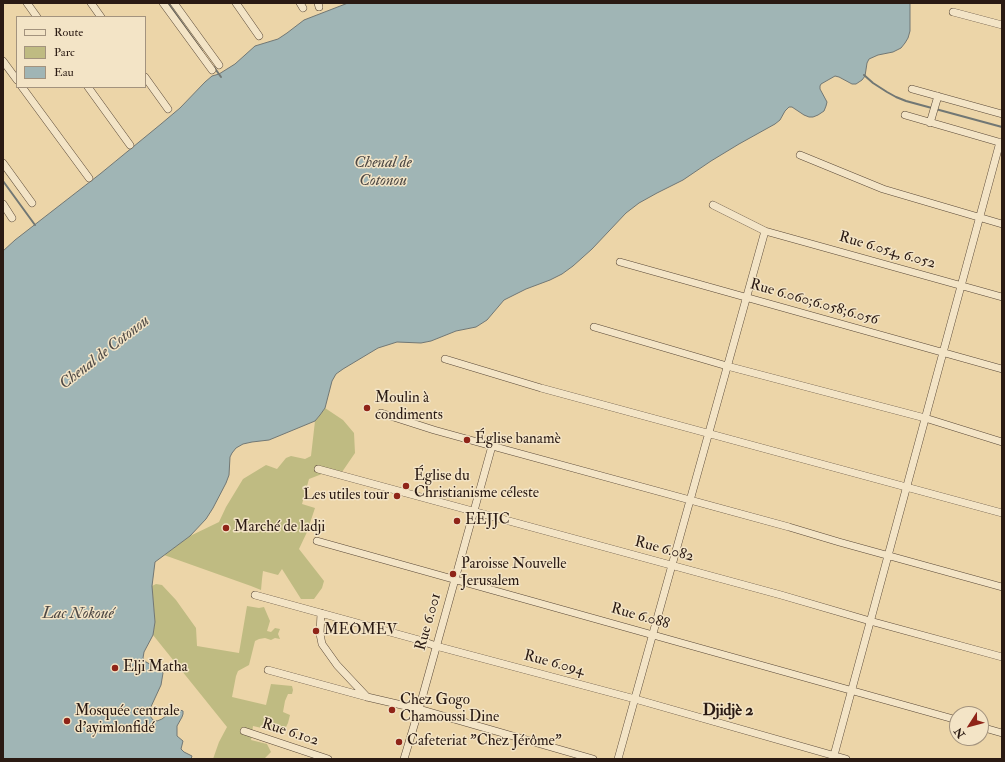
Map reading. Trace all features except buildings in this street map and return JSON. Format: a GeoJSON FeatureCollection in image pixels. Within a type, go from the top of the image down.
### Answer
{"type":"FeatureCollection","features":[{"type":"Feature","properties":{"kind":"street"},"geometry":{"type":"LineString","coordinates":[[27,3],[36,16]]}},
{"type":"Feature","properties":{"kind":"street"},"geometry":{"type":"LineString","coordinates":[[91,3],[100,16]]}},
{"type":"Feature","properties":{"kind":"street"},"geometry":{"type":"LineString","coordinates":[[163,3],[212,70]]}},
{"type":"Feature","properties":{"kind":"street"},"geometry":{"type":"LineString","coordinates":[[236,3],[259,36]]}},
{"type":"Feature","properties":{"kind":"street"},"geometry":{"type":"LineString","coordinates":[[168,10],[175,4],[219,65]]}},
{"type":"Feature","properties":{"kind":"street"},"geometry":{"type":"LineString","coordinates":[[953,12],[1002,26]]}},
{"type":"Feature","properties":{"kind":"street"},"geometry":{"type":"LineString","coordinates":[[3,61],[16,79]]}},
{"type":"Feature","properties":{"kind":"street"},"geometry":{"type":"LineString","coordinates":[[146,78],[168,109]]}},
{"type":"Feature","properties":{"kind":"street"},"geometry":{"type":"LineString","coordinates":[[23,88],[89,178]]}},
{"type":"Feature","properties":{"kind":"street"},"geometry":{"type":"LineString","coordinates":[[89,88],[130,145]]}},
{"type":"Feature","properties":{"kind":"street"},"geometry":{"type":"LineString","coordinates":[[912,89],[937,99],[1002,114]]}},
{"type":"Feature","properties":{"kind":"street"},"geometry":{"type":"LineString","coordinates":[[930,122],[937,99]]}},
{"type":"Feature","properties":{"kind":"street"},"geometry":{"type":"LineString","coordinates":[[833,757],[1001,142],[905,115]]}},
{"type":"Feature","properties":{"kind":"street"},"geometry":{"type":"LineString","coordinates":[[800,155],[883,190],[1002,224]]}},
{"type":"Feature","properties":{"kind":"street"},"geometry":{"type":"LineString","coordinates":[[3,163],[32,203]]}},
{"type":"Feature","properties":{"kind":"street"},"geometry":{"type":"LineString","coordinates":[[3,204],[12,218]]}},
{"type":"Feature","properties":{"kind":"street","name":"Rue 6.054, 6.052"},"geometry":{"type":"LineString","coordinates":[[713,205],[765,231],[1002,297]]}},
{"type":"Feature","properties":{"kind":"street"},"geometry":{"type":"LineString","coordinates":[[618,759],[765,231]]}},
{"type":"Feature","properties":{"kind":"street","name":"Rue 6.060;6.058;6.056"},"geometry":{"type":"LineString","coordinates":[[620,262],[1002,369]]}},
{"type":"Feature","properties":{"kind":"street"},"geometry":{"type":"LineString","coordinates":[[594,327],[727,366],[925,418],[1002,442]]}},
{"type":"Feature","properties":{"kind":"street"},"geometry":{"type":"LineString","coordinates":[[445,359],[541,388],[1002,513]]}},
{"type":"Feature","properties":{"kind":"street"},"geometry":{"type":"LineString","coordinates":[[381,412],[428,428],[690,499],[1002,587]]}},
{"type":"Feature","properties":{"kind":"street","name":"Rue 6.001"},"geometry":{"type":"LineString","coordinates":[[404,759],[492,446]]}},
{"type":"Feature","properties":{"kind":"street","name":"Rue 6.082"},"geometry":{"type":"LineString","coordinates":[[318,470],[794,598],[870,621],[1002,657]]}},
{"type":"Feature","properties":{"kind":"street","name":"Rue 6.088"},"geometry":{"type":"LineString","coordinates":[[317,541],[949,718]]}},
{"type":"Feature","properties":{"kind":"street","name":"Rue 6.094"},"geometry":{"type":"LineString","coordinates":[[256,595],[436,646],[635,699],[833,757],[846,759]]}},
{"type":"Feature","properties":{"kind":"street"},"geometry":{"type":"LineString","coordinates":[[322,613],[320,634],[322,644],[337,665],[367,698]]}},
{"type":"Feature","properties":{"kind":"street"},"geometry":{"type":"LineString","coordinates":[[268,670],[367,698],[419,709],[594,759]]}},
{"type":"Feature","properties":{"kind":"street"},"geometry":{"type":"LineString","coordinates":[[989,729],[1002,732]]}},
{"type":"Feature","properties":{"kind":"street","name":"Rue 6.102"},"geometry":{"type":"LineString","coordinates":[[244,731],[328,759]]}},
{"type":"Feature","properties":{"kind":"green space"},"geometry":{"type":"Polygon","coordinates":[[[325,408],[343,420],[354,433],[355,453],[342,472],[328,468],[327,472],[309,479],[302,504],[315,508],[307,532],[299,549],[324,581],[322,588],[314,599],[301,599],[282,569],[278,575],[263,571],[261,590],[164,555],[190,536],[219,522],[243,479],[266,465],[277,469],[286,458],[291,456],[305,459],[311,456],[315,421],[325,408]]]}},
{"type":"Feature","properties":{"kind":"green space"},"geometry":{"type":"Polygon","coordinates":[[[156,584],[162,585],[176,600],[196,628],[197,646],[239,653],[247,606],[259,608],[264,607],[270,621],[267,631],[271,632],[275,628],[280,629],[278,634],[280,639],[275,638],[271,640],[265,638],[255,641],[249,665],[238,671],[232,697],[266,705],[271,684],[292,686],[292,694],[288,694],[283,712],[290,715],[286,727],[279,732],[253,726],[251,740],[267,744],[271,752],[264,759],[213,759],[219,742],[227,727],[153,635],[155,622],[152,586],[156,584]]]}},
{"type":"Feature","properties":{"kind":"water","name":"Chenal de Cotonou"},"geometry":{"type":"Polygon","coordinates":[[[348,3],[910,3],[910,31],[908,38],[901,48],[869,59],[865,76],[856,84],[852,84],[835,76],[821,84],[820,89],[827,102],[824,111],[813,117],[809,117],[792,107],[789,107],[780,120],[775,124],[711,161],[683,180],[639,203],[626,213],[592,249],[562,274],[504,300],[487,320],[476,327],[456,331],[431,341],[421,343],[397,342],[378,348],[336,374],[332,381],[325,408],[315,421],[269,440],[243,444],[236,448],[230,457],[229,475],[226,483],[206,519],[190,536],[155,562],[152,586],[155,622],[153,635],[144,652],[143,658],[146,662],[161,670],[163,673],[161,685],[149,711],[153,720],[157,721],[172,711],[183,711],[182,717],[177,726],[177,736],[183,741],[181,749],[192,756],[191,759],[3,759],[3,251],[161,124],[180,108],[212,76],[219,74],[235,64],[255,46],[278,39],[304,20],[348,3]]]}},
{"type":"Feature","properties":{"kind":"waterway"},"geometry":{"type":"LineString","coordinates":[[168,3],[202,51]]}},
{"type":"Feature","properties":{"kind":"waterway"},"geometry":{"type":"LineString","coordinates":[[214,67],[221,77]]}},
{"type":"Feature","properties":{"kind":"waterway"},"geometry":{"type":"LineString","coordinates":[[864,75],[887,92],[906,101],[1002,127]]}},
{"type":"Feature","properties":{"kind":"waterway"},"geometry":{"type":"LineString","coordinates":[[3,181],[35,225]]}},
{"type":"Feature","properties":{"kind":"place","name":"Moulin à condiments"},"geometry":{"type":"Point","coordinates":[367,408]}},
{"type":"Feature","properties":{"kind":"place","name":"Église banamè"},"geometry":{"type":"Point","coordinates":[467,440]}},
{"type":"Feature","properties":{"kind":"place","name":"Église du Christianisme céleste"},"geometry":{"type":"Point","coordinates":[406,486]}},
{"type":"Feature","properties":{"kind":"place","name":"Les utiles tour"},"geometry":{"type":"Point","coordinates":[397,496]}},
{"type":"Feature","properties":{"kind":"place","name":"EEJJC"},"geometry":{"type":"Point","coordinates":[457,521]}},
{"type":"Feature","properties":{"kind":"place","name":"Marché de ladji"},"geometry":{"type":"Point","coordinates":[226,528]}},
{"type":"Feature","properties":{"kind":"place","name":"Paroisse Nouvelle Jerusalem"},"geometry":{"type":"Point","coordinates":[453,574]}},
{"type":"Feature","properties":{"kind":"place","name":"MEOMEV"},"geometry":{"type":"Point","coordinates":[316,631]}},
{"type":"Feature","properties":{"kind":"place","name":"Elji Matha"},"geometry":{"type":"Point","coordinates":[115,668]}},
{"type":"Feature","properties":{"kind":"place","name":"Chez Gogo Chamoussi Dine"},"geometry":{"type":"Point","coordinates":[392,710]}},
{"type":"Feature","properties":{"kind":"place","name":"Mosquée centrale d'ayimlonfidé"},"geometry":{"type":"Point","coordinates":[67,721]}},
{"type":"Feature","properties":{"kind":"place","name":"Cafeteriat \"Chez Jérôme\""},"geometry":{"type":"Point","coordinates":[399,742]}},
{"type":"Feature","properties":{"kind":"district","name":"Djidjè 2"},"geometry":{"type":"Point","coordinates":[728,712]}},
{"type":"Feature","properties":{"kind":"water label","name":"Lac Nokoué"},"geometry":{"type":"Point","coordinates":[78,615]}}]}
